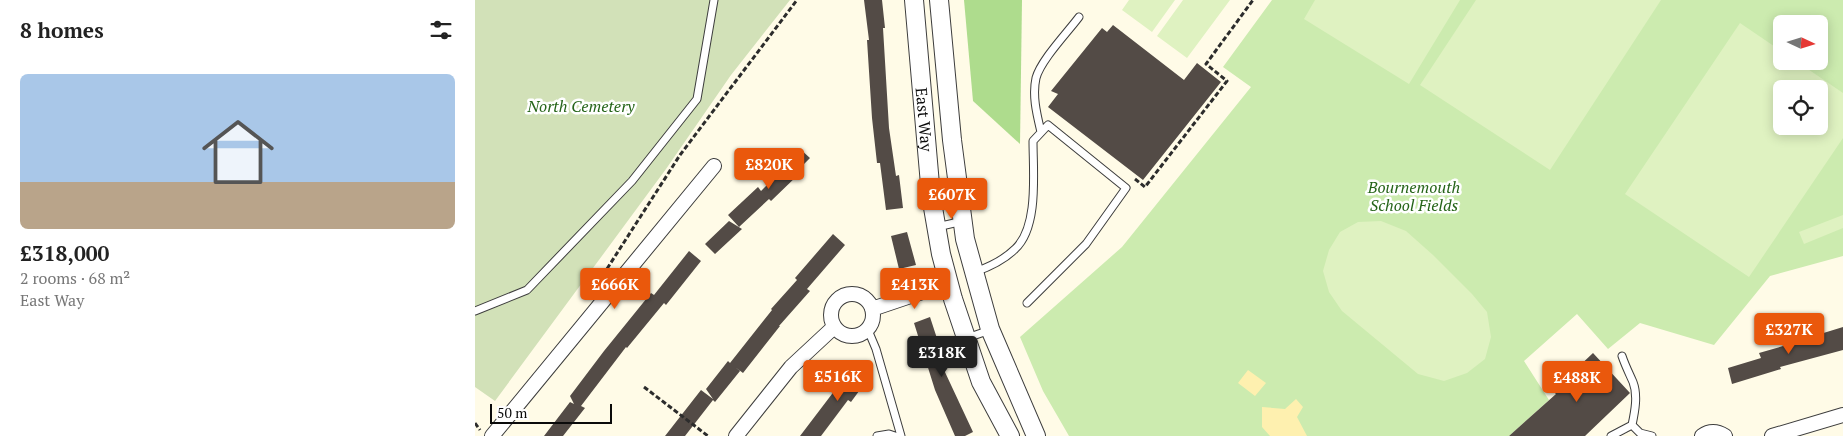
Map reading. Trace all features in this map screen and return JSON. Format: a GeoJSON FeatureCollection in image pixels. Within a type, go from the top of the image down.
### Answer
{"type":"FeatureCollection","features":[{"type":"Feature","properties":{"kind":"street","name":"East Way"},"geometry":{"type":"LineString","coordinates":[[914,0],[931,196],[941,254],[965,338],[981,382],[1010,436]]}},
{"type":"Feature","properties":{"kind":"street","name":"East Way"},"geometry":{"type":"LineString","coordinates":[[939,0],[952,140],[965,239],[990,329],[1036,436]]}},
{"type":"Feature","properties":{"kind":"street"},"geometry":{"type":"LineString","coordinates":[[492,436],[714,166]]}},
{"type":"Feature","properties":{"kind":"street"},"geometry":{"type":"LineString","coordinates":[[872,309],[949,283]]}},
{"type":"Feature","properties":{"kind":"street"},"geometry":{"type":"LineString","coordinates":[[855,293],[863,296],[870,303],[873,323],[868,330],[850,336],[843,335],[834,328],[832,310],[835,302],[845,295],[855,293]]}},
{"type":"Feature","properties":{"kind":"street"},"geometry":{"type":"LineString","coordinates":[[736,436],[791,367],[834,328]]}},
{"type":"Feature","properties":{"kind":"street"},"geometry":{"type":"LineString","coordinates":[[1772,436],[1843,415]]}},
{"type":"Feature","properties":{"kind":"street"},"geometry":{"type":"LineString","coordinates":[[1701,436],[1711,432],[1718,432],[1725,436]]}},
{"type":"Feature","properties":{"kind":"lane"},"geometry":{"type":"LineString","coordinates":[[475,311],[527,290],[632,181],[697,99],[714,0]]}},
{"type":"Feature","properties":{"kind":"lane"},"geometry":{"type":"LineString","coordinates":[[1041,132],[1035,106],[1037,77],[1043,64],[1079,17]]}},
{"type":"Feature","properties":{"kind":"lane"},"geometry":{"type":"LineString","coordinates":[[975,272],[991,266],[1015,249],[1023,239],[1027,229],[1033,193],[1033,141],[1048,125],[1126,188],[1087,244],[1027,303]]}},
{"type":"Feature","properties":{"kind":"lane"},"geometry":{"type":"LineString","coordinates":[[936,227],[963,221]]}},
{"type":"Feature","properties":{"kind":"lane"},"geometry":{"type":"LineString","coordinates":[[965,338],[990,329]]}},
{"type":"Feature","properties":{"kind":"lane"},"geometry":{"type":"LineString","coordinates":[[868,330],[876,349],[901,436]]}},
{"type":"Feature","properties":{"kind":"lane"},"geometry":{"type":"LineString","coordinates":[[1611,436],[1632,425],[1636,408],[1633,382],[1626,370],[1622,356]]}},
{"type":"Feature","properties":{"kind":"lane"},"geometry":{"type":"LineString","coordinates":[[1632,425],[1640,433],[1651,436]]}},
{"type":"Feature","properties":{"kind":"lane"},"geometry":{"type":"LineString","coordinates":[[877,436],[889,434],[895,436]]}},
{"type":"Feature","properties":{"kind":"path"},"geometry":{"type":"LineString","coordinates":[[600,281],[680,155],[797,0]]}},
{"type":"Feature","properties":{"kind":"path"},"geometry":{"type":"LineString","coordinates":[[1131,176],[1145,188],[1227,81],[1206,64],[1253,0]]}},
{"type":"Feature","properties":{"kind":"path"},"geometry":{"type":"LineString","coordinates":[[643,387],[708,436]]}},
{"type":"Feature","properties":{"kind":"green space","name":"North Cemetery"},"geometry":{"type":"Polygon","coordinates":[[[475,0],[790,0],[731,75],[666,169],[495,401],[475,387],[475,0]]]}},
{"type":"Feature","properties":{"kind":"green space"},"geometry":{"type":"Polygon","coordinates":[[[964,0],[1022,0],[1020,144],[973,101],[964,0]]]}},
{"type":"Feature","properties":{"kind":"green space"},"geometry":{"type":"Polygon","coordinates":[[[1129,0],[1175,0],[1152,32],[1122,10],[1129,0]]]}},
{"type":"Feature","properties":{"kind":"green space"},"geometry":{"type":"Polygon","coordinates":[[[1183,0],[1230,0],[1187,58],[1157,36],[1183,0]]]}},
{"type":"Feature","properties":{"kind":"green space","name":"Bournemouth School Fields"},"geometry":{"type":"Polygon","coordinates":[[[1272,0],[1843,0],[1843,256],[1770,276],[1714,345],[1640,323],[1608,349],[1577,314],[1524,361],[1549,400],[1509,436],[1069,436],[1043,391],[1020,337],[1122,247],[1251,87],[1223,67],[1272,0]]]}},
{"type":"Feature","properties":{"kind":"green space"},"geometry":{"type":"Polygon","coordinates":[[[1315,0],[1460,0],[1409,84],[1304,19],[1315,0]]]}},
{"type":"Feature","properties":{"kind":"green space"},"geometry":{"type":"Polygon","coordinates":[[[1476,0],[1661,0],[1550,170],[1420,85],[1476,0]]]}},
{"type":"Feature","properties":{"kind":"green space"},"geometry":{"type":"Polygon","coordinates":[[[1740,23],[1773,46],[1773,70],[1809,70],[1824,80],[1773,80],[1773,135],[1828,135],[1828,83],[1843,93],[1843,138],[1749,277],[1625,194],[1740,23]]]}},
{"type":"Feature","properties":{"kind":"green space"},"geometry":{"type":"Polygon","coordinates":[[[1843,215],[1843,228],[1804,244],[1799,232],[1843,215]]]}},
{"type":"Feature","properties":{"kind":"green space"},"geometry":{"type":"Polygon","coordinates":[[[1381,221],[1406,231],[1472,294],[1487,312],[1491,337],[1485,359],[1467,373],[1444,381],[1418,374],[1342,311],[1329,292],[1323,271],[1329,250],[1340,232],[1358,222],[1381,221]]]}},
{"type":"Feature","properties":{"kind":"sand"},"geometry":{"type":"Polygon","coordinates":[[[1248,370],[1266,383],[1255,396],[1238,383],[1248,370]]]}},
{"type":"Feature","properties":{"kind":"sand"},"geometry":{"type":"Polygon","coordinates":[[[1296,399],[1303,407],[1297,417],[1307,436],[1270,436],[1262,427],[1262,407],[1285,409],[1296,399]]]}},
{"type":"Feature","properties":{"kind":"building"},"geometry":{"type":"Polygon","coordinates":[[[864,0],[882,0],[889,128],[896,176],[899,175],[903,208],[886,210],[880,163],[877,163],[872,118],[867,40],[869,40],[864,0]]]}},
{"type":"Feature","properties":{"kind":"building"},"geometry":{"type":"Polygon","coordinates":[[[1113,25],[1184,80],[1197,63],[1221,82],[1143,180],[1048,107],[1058,94],[1051,91],[1102,28],[1107,32],[1113,25]]]}},
{"type":"Feature","properties":{"kind":"building"},"geometry":{"type":"Polygon","coordinates":[[[800,149],[810,158],[797,171],[799,174],[771,201],[769,199],[739,227],[728,215],[758,187],[761,191],[800,149]]]}},
{"type":"Feature","properties":{"kind":"building"},"geometry":{"type":"Polygon","coordinates":[[[729,221],[742,229],[715,254],[705,244],[729,221]]]}},
{"type":"Feature","properties":{"kind":"building"},"geometry":{"type":"Polygon","coordinates":[[[907,232],[916,265],[899,269],[891,236],[907,232]]]}},
{"type":"Feature","properties":{"kind":"building"},"geometry":{"type":"Polygon","coordinates":[[[833,234],[845,245],[807,289],[810,291],[779,326],[743,373],[735,367],[740,371],[715,402],[713,400],[685,436],[665,436],[701,390],[713,399],[706,389],[728,361],[730,363],[771,309],[797,280],[795,278],[833,234]]]}},
{"type":"Feature","properties":{"kind":"building"},"geometry":{"type":"Polygon","coordinates":[[[689,251],[701,261],[666,305],[664,303],[626,347],[581,406],[585,408],[563,436],[544,436],[570,402],[574,404],[570,396],[604,351],[651,293],[654,295],[689,251]]]}},
{"type":"Feature","properties":{"kind":"building"},"geometry":{"type":"Polygon","coordinates":[[[930,317],[947,369],[944,370],[973,432],[965,436],[955,436],[935,390],[914,323],[930,317]]]}},
{"type":"Feature","properties":{"kind":"building"},"geometry":{"type":"Polygon","coordinates":[[[1843,327],[1843,350],[1780,367],[1781,369],[1732,384],[1728,368],[1761,358],[1759,353],[1783,346],[1782,342],[1804,337],[1804,339],[1843,327]]]}},
{"type":"Feature","properties":{"kind":"building"},"geometry":{"type":"Polygon","coordinates":[[[1593,353],[1630,393],[1585,436],[1509,436],[1556,394],[1553,391],[1593,353]]]}},
{"type":"Feature","properties":{"kind":"building"},"geometry":{"type":"Polygon","coordinates":[[[861,363],[873,372],[851,402],[848,400],[821,436],[800,436],[835,390],[838,393],[861,363]]]}}]}
